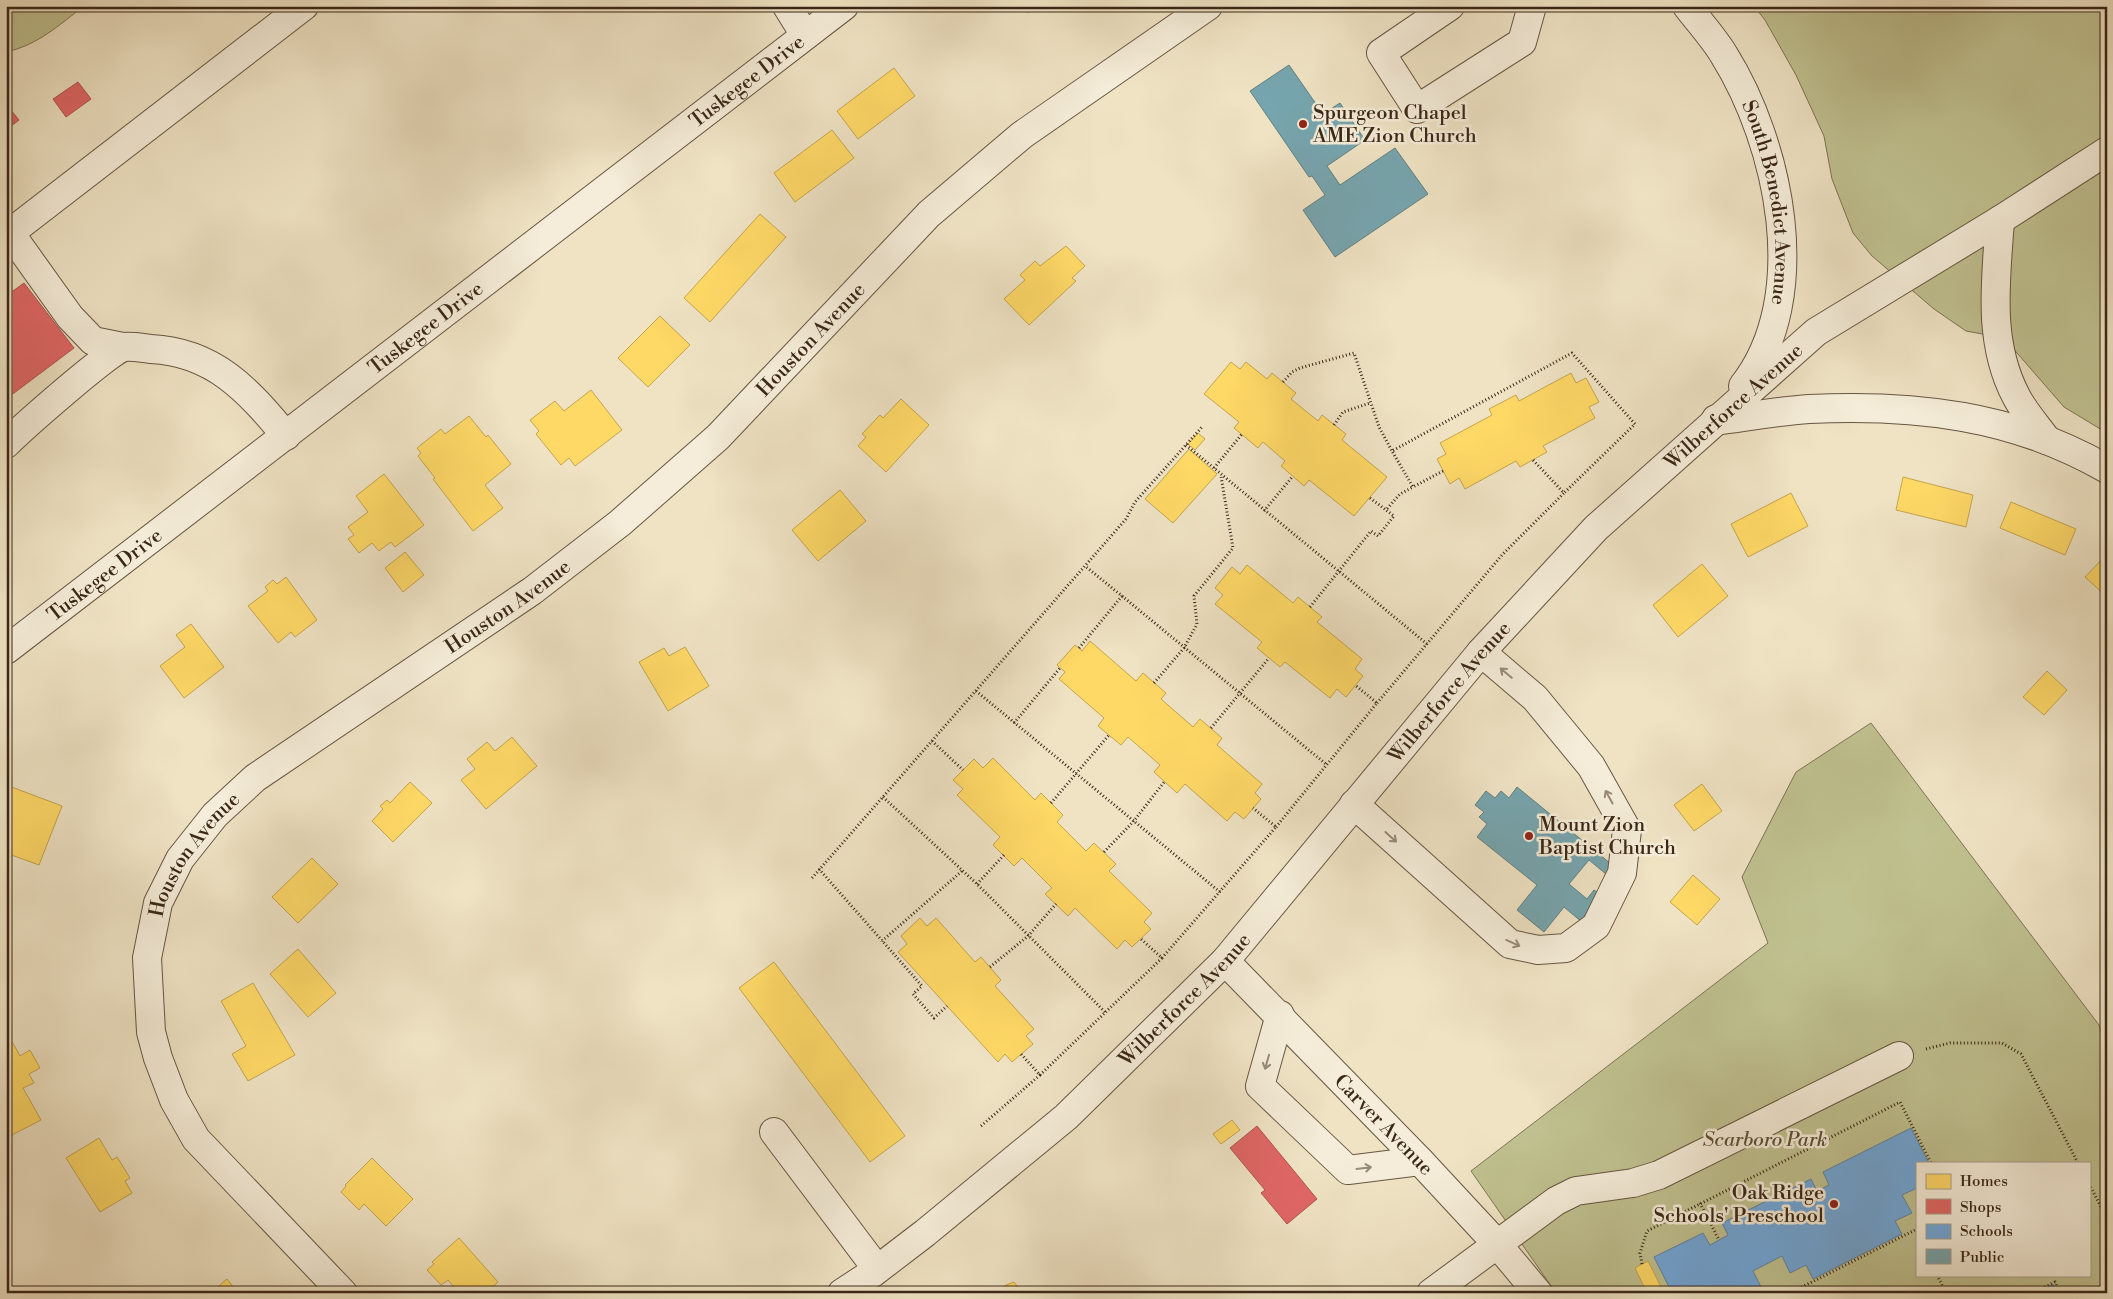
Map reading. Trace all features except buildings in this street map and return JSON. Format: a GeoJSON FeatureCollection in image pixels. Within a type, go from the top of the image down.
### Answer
{"type":"FeatureCollection","features":[{"type":"Feature","properties":{"kind":"street"},"geometry":{"type":"LineString","coordinates":[[286,436],[253,396],[206,361],[173,350],[123,347],[93,341],[70,318],[8,234],[304,6]]}},
{"type":"Feature","properties":{"kind":"street"},"geometry":{"type":"LineString","coordinates":[[787,6],[806,35]]}},
{"type":"Feature","properties":{"kind":"street","name":"Tuskegee Drive"},"geometry":{"type":"LineString","coordinates":[[6,650],[844,6]]}},
{"type":"Feature","properties":{"kind":"street","name":"Houston Avenue"},"geometry":{"type":"LineString","coordinates":[[343,1293],[196,1139],[174,1100],[158,1058],[151,1032],[148,958],[158,904],[180,858],[215,815],[255,778],[532,591],[620,523],[718,437],[942,202],[1022,135],[1208,6]]}},
{"type":"Feature","properties":{"kind":"street"},"geometry":{"type":"LineString","coordinates":[[1450,6],[1381,52],[1418,109],[1522,42],[1532,6]]}},
{"type":"Feature","properties":{"kind":"street","name":"South Benedict Avenue"},"geometry":{"type":"LineString","coordinates":[[1687,6],[1724,54],[1752,110],[1772,169],[1781,222],[1782,278],[1778,310],[1768,343],[1746,381],[1714,421]]}},
{"type":"Feature","properties":{"kind":"street","name":"Wilberforce Avenue"},"geometry":{"type":"LineString","coordinates":[[842,1293],[925,1233],[1066,1117],[1225,961],[1481,652],[1596,528],[1714,421],[1816,332],[2000,220],[2107,151]]}},
{"type":"Feature","properties":{"kind":"street"},"geometry":{"type":"LineString","coordinates":[[2000,220],[1994,310],[2001,361],[2016,398],[2047,440]]}},
{"type":"Feature","properties":{"kind":"street"},"geometry":{"type":"LineString","coordinates":[[6,444],[92,369],[123,347]]}},
{"type":"Feature","properties":{"kind":"street"},"geometry":{"type":"LineString","coordinates":[[1714,421],[1808,409],[1916,410],[1981,419],[2047,440],[2107,469]]}},
{"type":"Feature","properties":{"kind":"street"},"geometry":{"type":"LineString","coordinates":[[1354,804],[1510,944],[1538,950],[1566,948],[1596,926],[1622,873],[1627,830],[1585,759],[1535,698],[1481,652]]}},
{"type":"Feature","properties":{"kind":"street","name":"Carver Avenue"},"geometry":{"type":"LineString","coordinates":[[1225,961],[1280,1015],[1420,1161],[1498,1245],[1538,1293]]}},
{"type":"Feature","properties":{"kind":"street"},"geometry":{"type":"LineString","coordinates":[[1280,1015],[1260,1086],[1348,1170],[1420,1161]]}},
{"type":"Feature","properties":{"kind":"street"},"geometry":{"type":"LineString","coordinates":[[1435,1292],[1556,1201],[1576,1191],[1633,1183],[1659,1175],[1899,1056]]}},
{"type":"Feature","properties":{"kind":"street"},"geometry":{"type":"LineString","coordinates":[[774,1132],[877,1269]]}},
{"type":"Feature","properties":{"kind":"path"},"geometry":{"type":"LineString","coordinates":[[1283,382],[1300,368],[1354,353],[1379,427],[1412,487]]}},
{"type":"Feature","properties":{"kind":"path"},"geometry":{"type":"LineString","coordinates":[[981,1126],[1106,1014],[1162,958],[1276,827],[1377,703],[1502,555],[1635,424],[1572,353],[1392,451]]}},
{"type":"Feature","properties":{"kind":"path"},"geometry":{"type":"LineString","coordinates":[[1334,425],[1343,412],[1370,403]]}},
{"type":"Feature","properties":{"kind":"path"},"geometry":{"type":"LineString","coordinates":[[812,878],[1126,519],[1135,502],[1202,426]]}},
{"type":"Feature","properties":{"kind":"path"},"geometry":{"type":"LineString","coordinates":[[1214,468],[1242,434]]}},
{"type":"Feature","properties":{"kind":"path"},"geometry":{"type":"LineString","coordinates":[[1186,445],[1427,644]]}},
{"type":"Feature","properties":{"kind":"path"},"geometry":{"type":"LineString","coordinates":[[1533,460],[1564,494]]}},
{"type":"Feature","properties":{"kind":"path"},"geometry":{"type":"LineString","coordinates":[[1386,510],[1400,494],[1443,470]]}},
{"type":"Feature","properties":{"kind":"path"},"geometry":{"type":"LineString","coordinates":[[1154,683],[1184,648],[1197,624],[1194,596],[1233,548],[1221,474]]}},
{"type":"Feature","properties":{"kind":"path"},"geometry":{"type":"LineString","coordinates":[[1264,511],[1293,476]]}},
{"type":"Feature","properties":{"kind":"path"},"geometry":{"type":"LineString","coordinates":[[1310,607],[1371,531],[1378,536],[1394,516],[1370,498]]}},
{"type":"Feature","properties":{"kind":"path"},"geometry":{"type":"LineString","coordinates":[[1085,566],[1327,765]]}},
{"type":"Feature","properties":{"kind":"path"},"geometry":{"type":"LineString","coordinates":[[1079,648],[1122,596]]}},
{"type":"Feature","properties":{"kind":"path"},"geometry":{"type":"LineString","coordinates":[[1210,728],[1269,658]]}},
{"type":"Feature","properties":{"kind":"path"},"geometry":{"type":"LineString","coordinates":[[1014,723],[1060,668]]}},
{"type":"Feature","properties":{"kind":"path"},"geometry":{"type":"LineString","coordinates":[[1356,685],[1377,703]]}},
{"type":"Feature","properties":{"kind":"path"},"geometry":{"type":"LineString","coordinates":[[976,690],[1133,822],[1220,892]]}},
{"type":"Feature","properties":{"kind":"path"},"geometry":{"type":"LineString","coordinates":[[1051,803],[1109,736]]}},
{"type":"Feature","properties":{"kind":"path"},"geometry":{"type":"LineString","coordinates":[[932,741],[963,770]]}},
{"type":"Feature","properties":{"kind":"path"},"geometry":{"type":"LineString","coordinates":[[1104,852],[1133,822],[1165,781]]}},
{"type":"Feature","properties":{"kind":"path"},"geometry":{"type":"LineString","coordinates":[[883,797],[977,884],[1106,1014]]}},
{"type":"Feature","properties":{"kind":"path"},"geometry":{"type":"LineString","coordinates":[[1253,808],[1276,827]]}},
{"type":"Feature","properties":{"kind":"path"},"geometry":{"type":"LineString","coordinates":[[977,884],[1004,855]]}},
{"type":"Feature","properties":{"kind":"path"},"geometry":{"type":"LineString","coordinates":[[819,869],[922,986],[913,994],[934,1018],[947,1006]]}},
{"type":"Feature","properties":{"kind":"path"},"geometry":{"type":"LineString","coordinates":[[882,941],[962,871]]}},
{"type":"Feature","properties":{"kind":"path"},"geometry":{"type":"LineString","coordinates":[[990,967],[1028,936],[1056,904]]}},
{"type":"Feature","properties":{"kind":"path"},"geometry":{"type":"LineString","coordinates":[[1141,939],[1162,958]]}},
{"type":"Feature","properties":{"kind":"path"},"geometry":{"type":"LineString","coordinates":[[1899,1056],[1950,1042],[2002,1042],[2022,1054],[2077,1162]]}},
{"type":"Feature","properties":{"kind":"path"},"geometry":{"type":"LineString","coordinates":[[1021,1054],[1040,1075]]}},
{"type":"Feature","properties":{"kind":"path"},"geometry":{"type":"LineString","coordinates":[[1642,1264],[1640,1253],[1647,1231],[1900,1102],[1930,1162]]}},
{"type":"Feature","properties":{"kind":"path"},"geometry":{"type":"LineString","coordinates":[[2090,1186],[2107,1218]]}},
{"type":"Feature","properties":{"kind":"path"},"geometry":{"type":"LineString","coordinates":[[1700,1203],[1719,1240]]}},
{"type":"Feature","properties":{"kind":"path"},"geometry":{"type":"LineString","coordinates":[[1802,1293],[1800,1288],[1916,1231]]}},
{"type":"Feature","properties":{"kind":"path"},"geometry":{"type":"LineString","coordinates":[[1938,1276],[1946,1293]]}},
{"type":"Feature","properties":{"kind":"path"},"geometry":{"type":"LineString","coordinates":[[2032,1293],[2055,1282],[2060,1293]]}},
{"type":"Feature","properties":{"kind":"green space"},"geometry":{"type":"Polygon","coordinates":[[[6,6],[84,6],[57,27],[28,45],[6,52],[6,6]]]}},
{"type":"Feature","properties":{"kind":"green space"},"geometry":{"type":"Polygon","coordinates":[[[1754,6],[2107,6],[2107,433],[2064,407],[2004,338],[1966,331],[1934,309],[1872,256],[1853,233],[1832,179],[1824,136],[1796,75],[1765,20],[1754,6]]]}},
{"type":"Feature","properties":{"kind":"green space","name":"Scarboro Park"},"geometry":{"type":"Polygon","coordinates":[[[1871,723],[2099,1025],[2107,1052],[2107,1293],[1556,1293],[1471,1171],[1768,943],[1742,877],[1796,772],[1871,723]]]}},
{"type":"Feature","properties":{"kind":"place","name":"Spurgeon Chapel AME Zion Church"},"geometry":{"type":"Point","coordinates":[1303,124]}},
{"type":"Feature","properties":{"kind":"place","name":"Mount Zion Baptist Church"},"geometry":{"type":"Point","coordinates":[1529,836]}},
{"type":"Feature","properties":{"kind":"place","name":"Oak Ridge Schools' Preschool"},"geometry":{"type":"Point","coordinates":[1834,1204]}}]}
